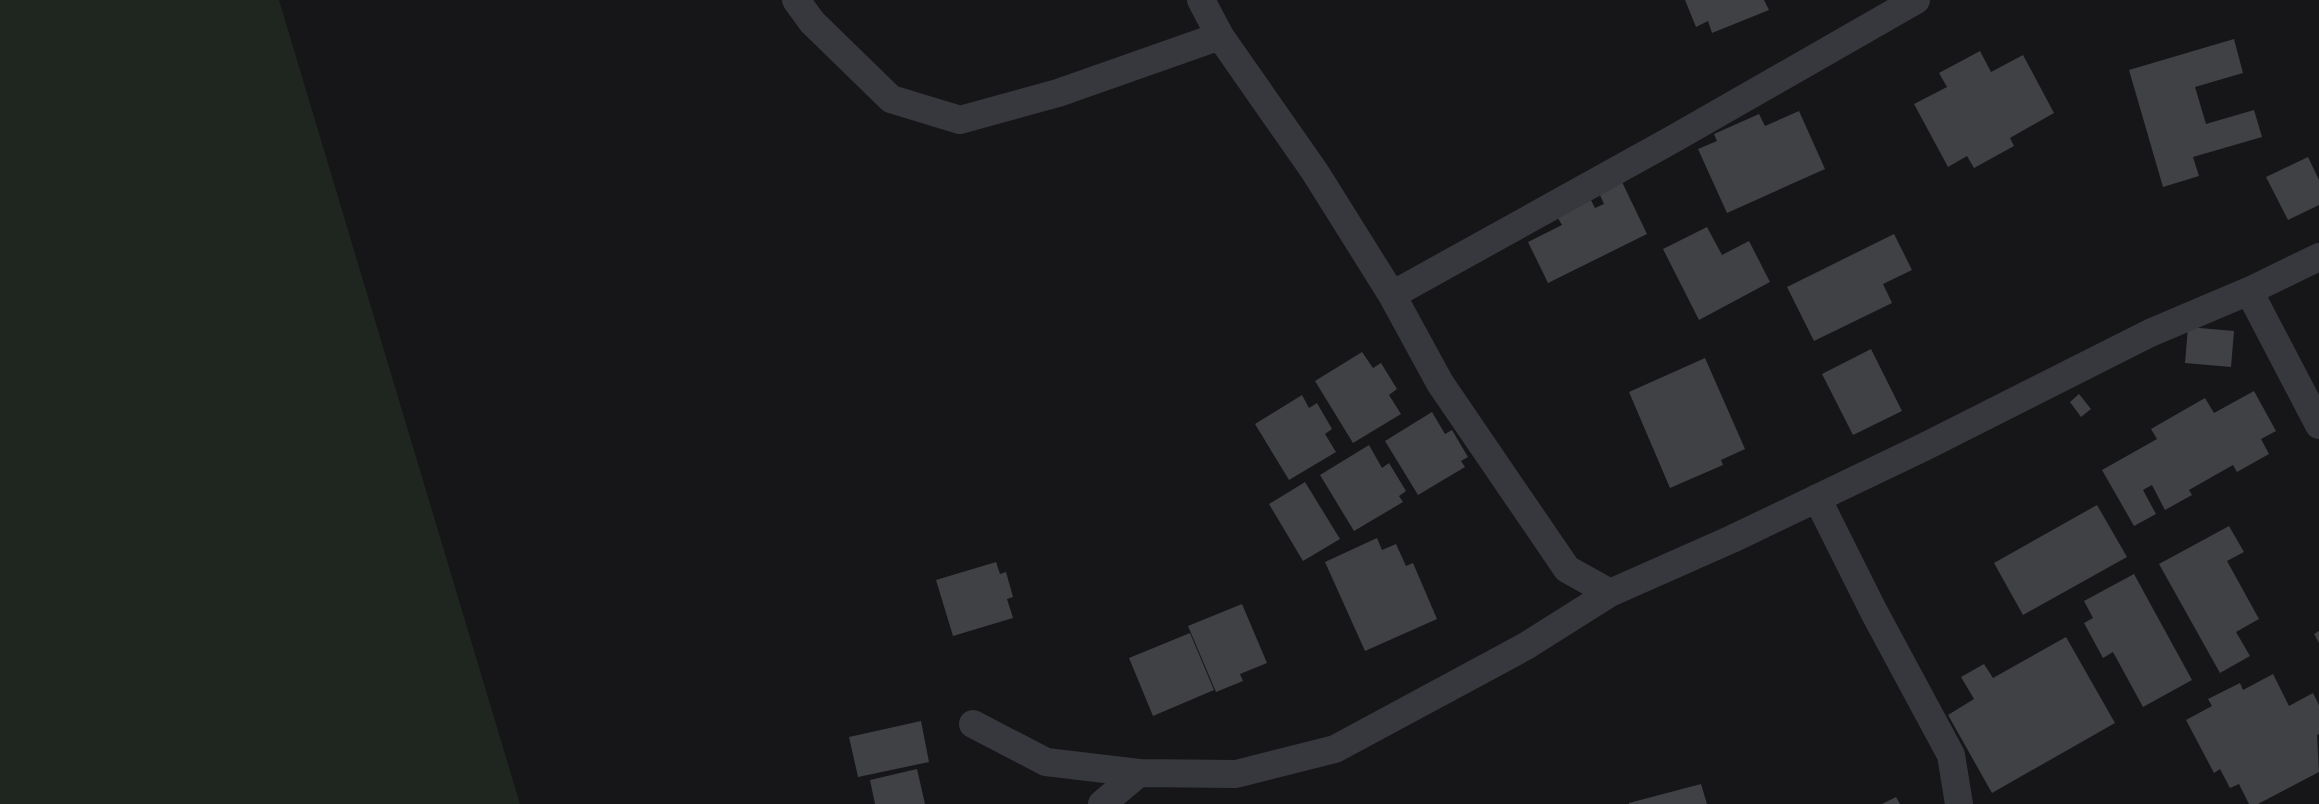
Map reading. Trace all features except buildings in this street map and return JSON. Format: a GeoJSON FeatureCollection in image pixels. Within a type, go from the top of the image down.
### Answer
{"type":"FeatureCollection","features":[{"type":"Feature","properties":{"kind":"street"},"geometry":{"type":"LineString","coordinates":[[796,0],[812,22],[891,99],[960,120],[1058,93],[1220,36]]}},
{"type":"Feature","properties":{"kind":"street"},"geometry":{"type":"LineString","coordinates":[[1201,0],[1220,36],[1315,172],[1392,295],[1440,383],[1567,569],[1610,593]]}},
{"type":"Feature","properties":{"kind":"street"},"geometry":{"type":"LineString","coordinates":[[1392,295],[1675,138],[1916,0]]}},
{"type":"Feature","properties":{"kind":"street"},"geometry":{"type":"LineString","coordinates":[[973,724],[1046,762],[1139,773],[1236,774],[1335,749],[1526,646],[1610,593],[1924,447],[2150,333],[2249,291],[2319,257]]}},
{"type":"Feature","properties":{"kind":"street"},"geometry":{"type":"LineString","coordinates":[[2249,291],[2319,425]]}},
{"type":"Feature","properties":{"kind":"street"},"geometry":{"type":"LineString","coordinates":[[1817,498],[1874,612],[1951,755],[1959,804]]}},
{"type":"Feature","properties":{"kind":"street"},"geometry":{"type":"LineString","coordinates":[[1102,804],[1139,773]]}},
{"type":"Feature","properties":{"kind":"shaded area"},"geometry":{"type":"Polygon","coordinates":[[[0,0],[279,0],[520,804],[0,804],[0,0]]]}}]}
